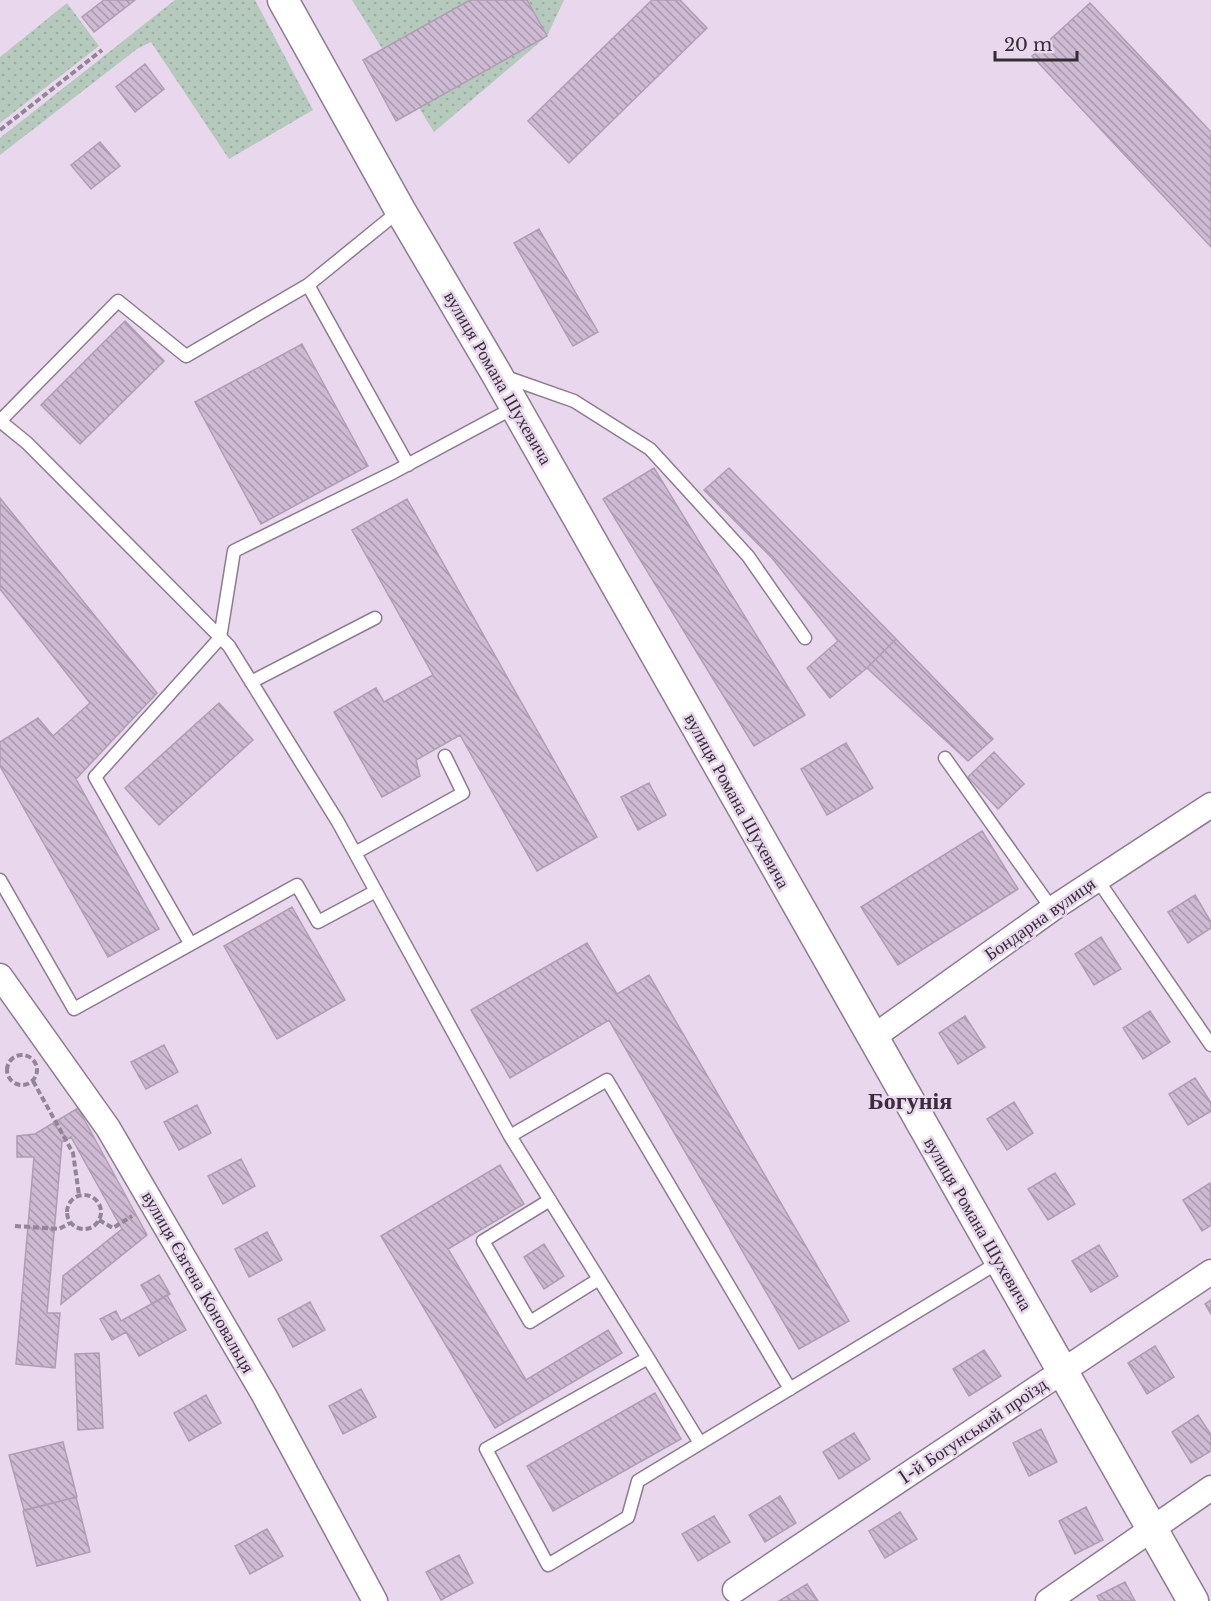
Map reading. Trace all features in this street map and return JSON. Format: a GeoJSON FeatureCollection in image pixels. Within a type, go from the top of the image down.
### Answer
{"type":"FeatureCollection","features":[{"type":"Feature","properties":{"kind":"street","name":"вулиця Романа Шухевича"},"geometry":{"type":"LineString","coordinates":[[283,0],[400,210],[496,373],[1193,1601]]}},
{"type":"Feature","properties":{"kind":"street","name":"Бондарна вулиця"},"geometry":{"type":"LineString","coordinates":[[872,1038],[1052,909],[1211,805]]}},
{"type":"Feature","properties":{"kind":"street","name":"вулиця Євгена Коновальця"},"geometry":{"type":"LineString","coordinates":[[0,976],[108,1128],[264,1395],[375,1601]]}},
{"type":"Feature","properties":{"kind":"street","name":"1-й Богунський проїзд"},"geometry":{"type":"LineString","coordinates":[[735,1590],[1211,1272]]}},
{"type":"Feature","properties":{"kind":"street"},"geometry":{"type":"LineString","coordinates":[[1048,1601],[1211,1488]]}},
{"type":"Feature","properties":{"kind":"lane"},"geometry":{"type":"LineString","coordinates":[[400,210],[308,285],[186,356],[118,301],[0,422],[27,443],[220,638],[251,682],[355,853],[510,1136],[700,1443]]}},
{"type":"Feature","properties":{"kind":"lane"},"geometry":{"type":"LineString","coordinates":[[308,285],[408,465]]}},
{"type":"Feature","properties":{"kind":"lane"},"geometry":{"type":"LineString","coordinates":[[496,373],[574,401],[650,449],[748,556],[805,638]]}},
{"type":"Feature","properties":{"kind":"lane"},"geometry":{"type":"LineString","coordinates":[[190,943],[95,777],[220,638],[234,551],[408,465],[515,407]]}},
{"type":"Feature","properties":{"kind":"lane"},"geometry":{"type":"LineString","coordinates":[[251,682],[375,618]]}},
{"type":"Feature","properties":{"kind":"lane"},"geometry":{"type":"LineString","coordinates":[[355,853],[463,793],[445,756]]}},
{"type":"Feature","properties":{"kind":"lane"},"geometry":{"type":"LineString","coordinates":[[945,758],[1052,909]]}},
{"type":"Feature","properties":{"kind":"lane"},"geometry":{"type":"LineString","coordinates":[[1097,879],[1211,1044]]}},
{"type":"Feature","properties":{"kind":"lane"},"geometry":{"type":"LineString","coordinates":[[0,880],[74,1010],[297,885],[318,922],[376,891]]}},
{"type":"Feature","properties":{"kind":"lane"},"geometry":{"type":"LineString","coordinates":[[510,1136],[607,1080],[790,1389]]}},
{"type":"Feature","properties":{"kind":"lane"},"geometry":{"type":"LineString","coordinates":[[550,1200],[483,1241],[530,1322],[599,1279]]}},
{"type":"Feature","properties":{"kind":"lane"},"geometry":{"type":"LineString","coordinates":[[648,1358],[486,1449],[548,1565],[628,1517],[638,1481],[999,1262]]}},
{"type":"Feature","properties":{"kind":"path"},"geometry":{"type":"LineString","coordinates":[[0,130],[102,50]]}},
{"type":"Feature","properties":{"kind":"path"},"geometry":{"type":"LineString","coordinates":[[33,1081],[25,1085],[11,1081],[7,1071],[10,1061],[18,1055],[33,1059],[38,1067],[33,1081],[73,1153],[79,1194]]}},
{"type":"Feature","properties":{"kind":"path"},"geometry":{"type":"LineString","coordinates":[[70,1222],[85,1229],[99,1220],[101,1209],[96,1199],[79,1194]]}},
{"type":"Feature","properties":{"kind":"path"},"geometry":{"type":"LineString","coordinates":[[70,1222],[67,1206],[79,1194]]}},
{"type":"Feature","properties":{"kind":"path"},"geometry":{"type":"LineString","coordinates":[[99,1220],[112,1228],[139,1211]]}},
{"type":"Feature","properties":{"kind":"path"},"geometry":{"type":"LineString","coordinates":[[15,1226],[59,1228],[70,1222]]}},
{"type":"Feature","properties":{"kind":"green space"},"geometry":{"type":"Polygon","coordinates":[[[175,0],[255,0],[313,110],[229,159],[151,42],[137,49],[0,155],[0,138],[175,0]]]}},
{"type":"Feature","properties":{"kind":"green space"},"geometry":{"type":"Polygon","coordinates":[[[352,0],[564,0],[547,36],[434,132],[352,0]]]}},
{"type":"Feature","properties":{"kind":"green space"},"geometry":{"type":"Polygon","coordinates":[[[67,3],[99,46],[0,123],[0,57],[67,3]]]}},
{"type":"Feature","properties":{"kind":"building"},"geometry":{"type":"Polygon","coordinates":[[[104,0],[135,0],[94,32],[82,17],[104,0]]]}},
{"type":"Feature","properties":{"kind":"building"},"geometry":{"type":"Polygon","coordinates":[[[470,0],[527,0],[547,36],[396,121],[363,60],[470,0]]]}},
{"type":"Feature","properties":{"kind":"building"},"geometry":{"type":"Polygon","coordinates":[[[652,0],[680,0],[707,28],[569,163],[528,121],[652,0]]]}},
{"type":"Feature","properties":{"kind":"building"},"geometry":{"type":"Polygon","coordinates":[[[1090,3],[1211,132],[1211,247],[1032,56],[1090,3]]]}},
{"type":"Feature","properties":{"kind":"building"},"geometry":{"type":"Polygon","coordinates":[[[145,64],[164,89],[135,112],[116,87],[145,64]]]}},
{"type":"Feature","properties":{"kind":"building"},"geometry":{"type":"Polygon","coordinates":[[[100,142],[120,166],[91,189],[71,165],[100,142]]]}},
{"type":"Feature","properties":{"kind":"building"},"geometry":{"type":"Polygon","coordinates":[[[539,229],[598,332],[573,346],[514,243],[539,229]]]}},
{"type":"Feature","properties":{"kind":"building"},"geometry":{"type":"Polygon","coordinates":[[[125,321],[164,361],[80,444],[41,405],[125,321]]]}},
{"type":"Feature","properties":{"kind":"building"},"geometry":{"type":"Polygon","coordinates":[[[302,344],[368,466],[261,524],[195,402],[302,344]]]}},
{"type":"Feature","properties":{"kind":"building"},"geometry":{"type":"Polygon","coordinates":[[[654,468],[805,715],[754,746],[603,499],[654,468]]]}},
{"type":"Feature","properties":{"kind":"building"},"geometry":{"type":"Polygon","coordinates":[[[729,468],[896,639],[867,668],[830,698],[807,668],[838,641],[772,558],[704,490],[729,468]]]}},
{"type":"Feature","properties":{"kind":"building"},"geometry":{"type":"Polygon","coordinates":[[[0,498],[157,693],[76,779],[159,929],[108,957],[0,766],[0,742],[38,718],[53,736],[90,703],[0,589],[0,498]]]}},
{"type":"Feature","properties":{"kind":"building"},"geometry":{"type":"Polygon","coordinates":[[[407,499],[597,837],[537,871],[460,735],[416,760],[420,776],[382,797],[334,712],[376,688],[384,702],[433,675],[352,530],[407,499]]]}},
{"type":"Feature","properties":{"kind":"building"},"geometry":{"type":"Polygon","coordinates":[[[896,639],[993,739],[968,761],[867,668],[896,639]]]}},
{"type":"Feature","properties":{"kind":"building"},"geometry":{"type":"Polygon","coordinates":[[[219,703],[253,740],[159,825],[125,788],[219,703]]]}},
{"type":"Feature","properties":{"kind":"building"},"geometry":{"type":"Polygon","coordinates":[[[846,743],[873,788],[827,815],[801,769],[846,743]]]}},
{"type":"Feature","properties":{"kind":"building"},"geometry":{"type":"Polygon","coordinates":[[[994,752],[1024,784],[998,809],[968,777],[994,752]]]}},
{"type":"Feature","properties":{"kind":"building"},"geometry":{"type":"Polygon","coordinates":[[[649,783],[666,815],[638,830],[621,797],[649,783]]]}},
{"type":"Feature","properties":{"kind":"building"},"geometry":{"type":"Polygon","coordinates":[[[982,831],[1018,889],[898,965],[861,907],[982,831]]]}},
{"type":"Feature","properties":{"kind":"building"},"geometry":{"type":"Polygon","coordinates":[[[1195,895],[1211,922],[1211,928],[1188,943],[1168,912],[1195,895]]]}},
{"type":"Feature","properties":{"kind":"building"},"geometry":{"type":"Polygon","coordinates":[[[292,907],[345,1000],[277,1039],[224,946],[292,907]]]}},
{"type":"Feature","properties":{"kind":"building"},"geometry":{"type":"Polygon","coordinates":[[[1101,937],[1121,969],[1094,985],[1075,954],[1101,937]]]}},
{"type":"Feature","properties":{"kind":"building"},"geometry":{"type":"Polygon","coordinates":[[[587,943],[617,994],[649,975],[849,1321],[799,1349],[609,1020],[510,1078],[471,1010],[587,943]]]}},
{"type":"Feature","properties":{"kind":"building"},"geometry":{"type":"Polygon","coordinates":[[[1150,1011],[1170,1042],[1143,1059],[1123,1028],[1150,1011]]]}},
{"type":"Feature","properties":{"kind":"building"},"geometry":{"type":"Polygon","coordinates":[[[965,1016],[985,1047],[958,1064],[939,1033],[965,1016]]]}},
{"type":"Feature","properties":{"kind":"building"},"geometry":{"type":"Polygon","coordinates":[[[164,1045],[178,1072],[146,1089],[131,1062],[164,1045]]]}},
{"type":"Feature","properties":{"kind":"building"},"geometry":{"type":"Polygon","coordinates":[[[1195,1078],[1211,1103],[1211,1111],[1188,1125],[1169,1094],[1195,1078]]]}},
{"type":"Feature","properties":{"kind":"building"},"geometry":{"type":"Polygon","coordinates":[[[1014,1102],[1033,1133],[1007,1150],[987,1119],[1014,1102]]]}},
{"type":"Feature","properties":{"kind":"building"},"geometry":{"type":"Polygon","coordinates":[[[197,1105],[211,1133],[179,1150],[164,1122],[197,1105]]]}},
{"type":"Feature","properties":{"kind":"building"},"geometry":{"type":"Polygon","coordinates":[[[78,1108],[147,1235],[61,1304],[63,1276],[122,1229],[71,1137],[62,1142],[47,1313],[60,1313],[55,1368],[16,1364],[34,1157],[17,1157],[17,1136],[35,1134],[78,1108]]]}},
{"type":"Feature","properties":{"kind":"building"},"geometry":{"type":"Polygon","coordinates":[[[241,1159],[255,1186],[223,1204],[208,1176],[241,1159]]]}},
{"type":"Feature","properties":{"kind":"building"},"geometry":{"type":"Polygon","coordinates":[[[500,1165],[524,1204],[448,1249],[526,1380],[608,1330],[622,1353],[495,1428],[381,1236],[500,1165]]]}},
{"type":"Feature","properties":{"kind":"building"},"geometry":{"type":"Polygon","coordinates":[[[1055,1173],[1075,1204],[1048,1220],[1028,1189],[1055,1173]]]}},
{"type":"Feature","properties":{"kind":"building"},"geometry":{"type":"Polygon","coordinates":[[[1210,1183],[1211,1225],[1202,1231],[1183,1200],[1210,1183]]]}},
{"type":"Feature","properties":{"kind":"building"},"geometry":{"type":"Polygon","coordinates":[[[267,1232],[282,1260],[249,1277],[235,1249],[267,1232]]]}},
{"type":"Feature","properties":{"kind":"building"},"geometry":{"type":"Polygon","coordinates":[[[544,1244],[564,1276],[544,1289],[524,1257],[544,1244]]]}},
{"type":"Feature","properties":{"kind":"building"},"geometry":{"type":"Polygon","coordinates":[[[1099,1245],[1118,1276],[1091,1292],[1072,1261],[1099,1245]]]}},
{"type":"Feature","properties":{"kind":"building"},"geometry":{"type":"Polygon","coordinates":[[[159,1275],[170,1294],[152,1304],[141,1285],[159,1275]]]}},
{"type":"Feature","properties":{"kind":"building"},"geometry":{"type":"Polygon","coordinates":[[[167,1295],[186,1330],[139,1356],[126,1332],[112,1340],[100,1319],[116,1311],[121,1321],[167,1295]]]}},
{"type":"Feature","properties":{"kind":"building"},"geometry":{"type":"Polygon","coordinates":[[[1211,1300],[1211,1314],[1205,1304],[1211,1300]]]}},
{"type":"Feature","properties":{"kind":"building"},"geometry":{"type":"Polygon","coordinates":[[[310,1302],[325,1330],[293,1347],[278,1319],[310,1302]]]}},
{"type":"Feature","properties":{"kind":"building"},"geometry":{"type":"Polygon","coordinates":[[[1155,1346],[1174,1377],[1147,1394],[1128,1363],[1155,1346]]]}},
{"type":"Feature","properties":{"kind":"building"},"geometry":{"type":"Polygon","coordinates":[[[984,1350],[1001,1376],[969,1396],[953,1369],[984,1350]]]}},
{"type":"Feature","properties":{"kind":"building"},"geometry":{"type":"Polygon","coordinates":[[[99,1353],[103,1428],[78,1430],[75,1354],[99,1353]]]}},
{"type":"Feature","properties":{"kind":"building"},"geometry":{"type":"Polygon","coordinates":[[[361,1389],[376,1417],[343,1434],[329,1406],[361,1389]]]}},
{"type":"Feature","properties":{"kind":"building"},"geometry":{"type":"Polygon","coordinates":[[[655,1393],[681,1439],[553,1511],[527,1466],[655,1393]]]}},
{"type":"Feature","properties":{"kind":"building"},"geometry":{"type":"Polygon","coordinates":[[[206,1395],[221,1423],[189,1441],[174,1413],[206,1395]]]}},
{"type":"Feature","properties":{"kind":"building"},"geometry":{"type":"Polygon","coordinates":[[[1198,1415],[1211,1435],[1211,1451],[1191,1463],[1172,1432],[1198,1415]]]}},
{"type":"Feature","properties":{"kind":"building"},"geometry":{"type":"Polygon","coordinates":[[[1041,1429],[1057,1462],[1029,1476],[1013,1443],[1041,1429]]]}},
{"type":"Feature","properties":{"kind":"building"},"geometry":{"type":"Polygon","coordinates":[[[854,1433],[870,1459],[839,1479],[823,1452],[854,1433]]]}},
{"type":"Feature","properties":{"kind":"building"},"geometry":{"type":"Polygon","coordinates":[[[63,1442],[77,1497],[24,1510],[9,1455],[63,1442]]]}},
{"type":"Feature","properties":{"kind":"building"},"geometry":{"type":"Polygon","coordinates":[[[780,1496],[796,1523],[765,1542],[749,1515],[780,1496]]]}},
{"type":"Feature","properties":{"kind":"building"},"geometry":{"type":"Polygon","coordinates":[[[76,1497],[90,1552],[37,1566],[23,1511],[76,1497]]]}},
{"type":"Feature","properties":{"kind":"building"},"geometry":{"type":"Polygon","coordinates":[[[1086,1507],[1103,1540],[1075,1554],[1059,1521],[1086,1507]]]}},
{"type":"Feature","properties":{"kind":"building"},"geometry":{"type":"Polygon","coordinates":[[[900,1512],[917,1539],[885,1558],[869,1531],[900,1512]]]}},
{"type":"Feature","properties":{"kind":"building"},"geometry":{"type":"Polygon","coordinates":[[[714,1516],[730,1542],[698,1561],[682,1534],[714,1516]]]}},
{"type":"Feature","properties":{"kind":"building"},"geometry":{"type":"Polygon","coordinates":[[[267,1529],[283,1556],[250,1574],[235,1546],[267,1529]]]}},
{"type":"Feature","properties":{"kind":"building"},"geometry":{"type":"Polygon","coordinates":[[[459,1555],[473,1583],[441,1600],[426,1572],[459,1555]]]}},
{"type":"Feature","properties":{"kind":"building"},"geometry":{"type":"Polygon","coordinates":[[[1125,1582],[1135,1601],[1100,1601],[1097,1596],[1125,1582]]]}},
{"type":"Feature","properties":{"kind":"building"},"geometry":{"type":"Polygon","coordinates":[[[807,1584],[818,1601],[779,1601],[807,1584]]]}},
{"type":"Feature","properties":{"kind":"district","name":"Богунія"},"geometry":{"type":"Point","coordinates":[910,1100]}}]}
